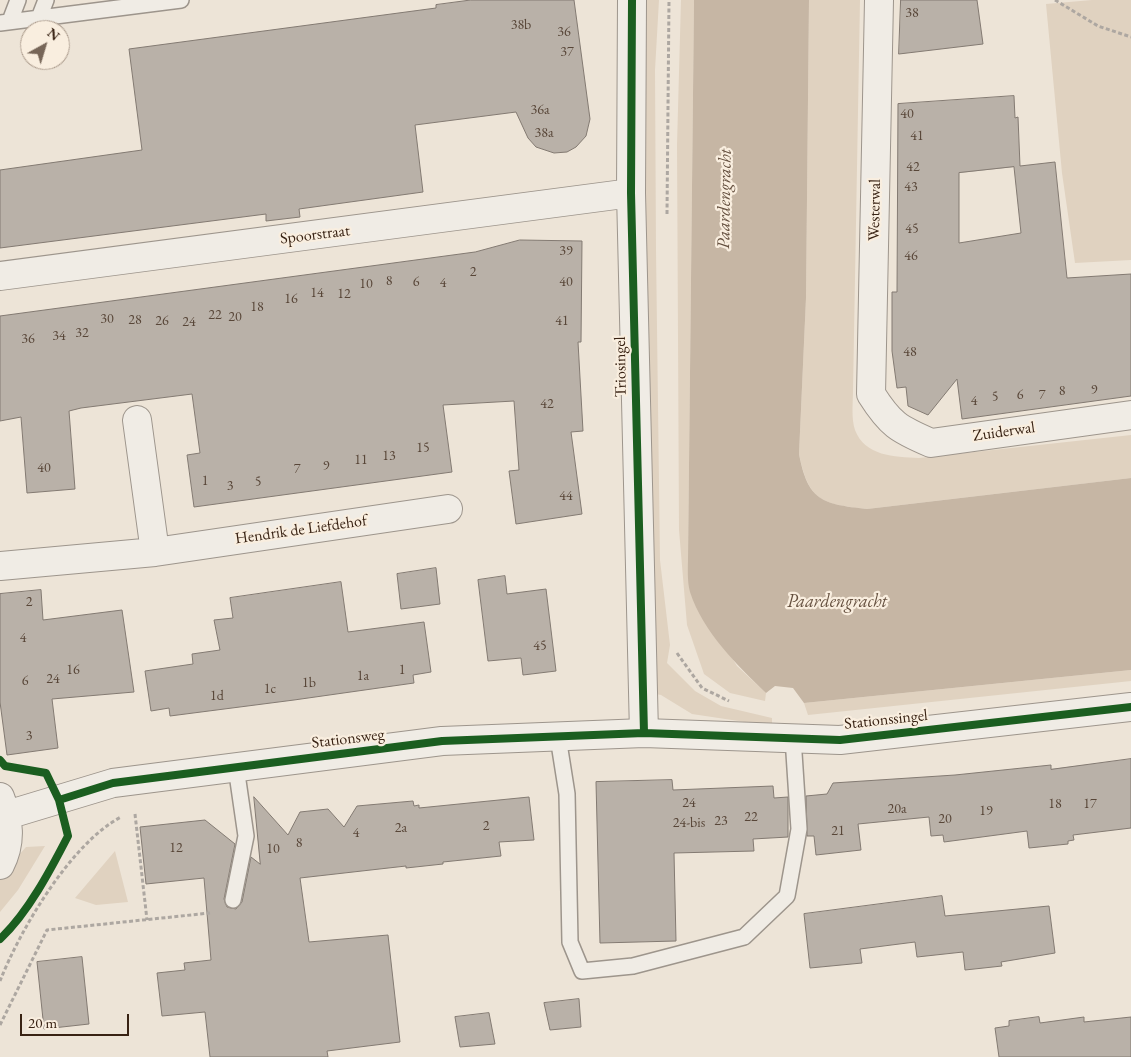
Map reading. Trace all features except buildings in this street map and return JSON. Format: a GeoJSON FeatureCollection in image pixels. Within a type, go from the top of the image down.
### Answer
{"type":"FeatureCollection","features":[{"type":"Feature","properties":{"kind":"street","name":"Triosingel"},"geometry":{"type":"LineString","coordinates":[[632,0],[631,193],[644,733]]}},
{"type":"Feature","properties":{"kind":"street","name":"Westerwal"},"geometry":{"type":"LineString","coordinates":[[879,0],[871,394],[884,416]]}},
{"type":"Feature","properties":{"kind":"street","name":"Spoorstraat"},"geometry":{"type":"LineString","coordinates":[[0,276],[631,193]]}},
{"type":"Feature","properties":{"kind":"street","name":"Zuiderwal"},"geometry":{"type":"LineString","coordinates":[[884,416],[902,431],[931,443],[1131,414]]}},
{"type":"Feature","properties":{"kind":"street"},"geometry":{"type":"LineString","coordinates":[[137,420],[155,552]]}},
{"type":"Feature","properties":{"kind":"street","name":"Hendrik de Liefdehof"},"geometry":{"type":"LineString","coordinates":[[0,566],[155,552],[448,509]]}},
{"type":"Feature","properties":{"kind":"street","name":"Stationssingel"},"geometry":{"type":"LineString","coordinates":[[644,733],[840,740],[1131,707]]}},
{"type":"Feature","properties":{"kind":"street","name":"Stationsweg"},"geometry":{"type":"LineString","coordinates":[[4,806],[113,783],[442,741],[644,733]]}},
{"type":"Feature","properties":{"kind":"street"},"geometry":{"type":"LineString","coordinates":[[0,864],[5,855],[9,835],[4,806]]}},
{"type":"Feature","properties":{"kind":"lane"},"geometry":{"type":"LineString","coordinates":[[5,22],[18,0]]}},
{"type":"Feature","properties":{"kind":"lane"},"geometry":{"type":"LineString","coordinates":[[38,18],[46,0]]}},
{"type":"Feature","properties":{"kind":"lane"},"geometry":{"type":"LineString","coordinates":[[5,22],[38,18],[70,7],[180,0]]}},
{"type":"Feature","properties":{"kind":"lane"},"geometry":{"type":"LineString","coordinates":[[558,737],[567,794],[570,942],[582,970],[633,966],[744,937],[787,896],[799,829],[793,738]]}},
{"type":"Feature","properties":{"kind":"lane"},"geometry":{"type":"LineString","coordinates":[[233,900],[246,836],[236,768]]}},
{"type":"Feature","properties":{"kind":"path"},"geometry":{"type":"LineString","coordinates":[[667,221],[669,0]]}},
{"type":"Feature","properties":{"kind":"path"},"geometry":{"type":"LineString","coordinates":[[1055,0],[1098,26],[1131,37]]}},
{"type":"Feature","properties":{"kind":"path"},"geometry":{"type":"LineString","coordinates":[[676,645],[677,655],[702,688],[725,701],[734,702]]}},
{"type":"Feature","properties":{"kind":"path"},"geometry":{"type":"LineString","coordinates":[[131,781],[147,920]]}},
{"type":"Feature","properties":{"kind":"path"},"geometry":{"type":"LineString","coordinates":[[0,981],[7,963],[40,905],[78,851],[119,818],[135,813]]}},
{"type":"Feature","properties":{"kind":"path"},"geometry":{"type":"LineString","coordinates":[[0,1025],[47,930],[218,912],[233,900]]}},
{"type":"Feature","properties":{"kind":"shaded area"},"geometry":{"type":"Polygon","coordinates":[[[645,0],[659,0],[655,70],[656,250],[660,560],[670,645],[667,663],[695,691],[721,706],[772,718],[772,726],[692,714],[661,695],[651,693],[648,628],[645,0]]]}},
{"type":"Feature","properties":{"kind":"shaded area"},"geometry":{"type":"Polygon","coordinates":[[[681,0],[694,0],[688,557],[690,590],[737,666],[766,693],[765,701],[730,693],[704,674],[687,625],[679,530],[677,145],[681,0]]]}},
{"type":"Feature","properties":{"kind":"shaded area"},"geometry":{"type":"Polygon","coordinates":[[[809,0],[860,0],[852,410],[855,430],[860,439],[873,450],[890,456],[919,458],[1131,435],[1131,478],[867,509],[828,502],[820,498],[813,491],[803,470],[799,454],[806,298],[809,0]]]}},
{"type":"Feature","properties":{"kind":"shaded area"},"geometry":{"type":"Polygon","coordinates":[[[1092,0],[1131,0],[1131,260],[1075,263],[1062,173],[1046,4],[1092,0]]]}},
{"type":"Feature","properties":{"kind":"shaded area"},"geometry":{"type":"Polygon","coordinates":[[[1131,670],[1131,681],[808,715],[804,703],[1131,670]]]}},
{"type":"Feature","properties":{"kind":"shaded area"},"geometry":{"type":"Polygon","coordinates":[[[45,846],[18,890],[0,912],[0,876],[26,847],[45,846]]]}},
{"type":"Feature","properties":{"kind":"shaded area"},"geometry":{"type":"Polygon","coordinates":[[[115,851],[128,902],[96,905],[75,898],[115,851]]]}},
{"type":"Feature","properties":{"kind":"water","name":"Paardengracht"},"geometry":{"type":"Polygon","coordinates":[[[694,0],[809,0],[806,298],[799,454],[807,482],[813,491],[828,502],[867,509],[1131,478],[1131,670],[804,703],[793,688],[775,686],[766,693],[722,647],[703,621],[688,583],[694,0]]]}},
{"type":"Feature","properties":{"kind":"cycle path"},"geometry":{"type":"LineString","coordinates":[[632,0],[631,193],[644,733]]}},
{"type":"Feature","properties":{"kind":"cycle path"},"geometry":{"type":"LineString","coordinates":[[59,800],[113,783],[442,741],[644,733],[840,740],[1131,707]]}},
{"type":"Feature","properties":{"kind":"cycle path"},"geometry":{"type":"LineString","coordinates":[[0,760],[5,766],[46,773],[59,800],[68,836],[29,904],[0,939]]}}]}
